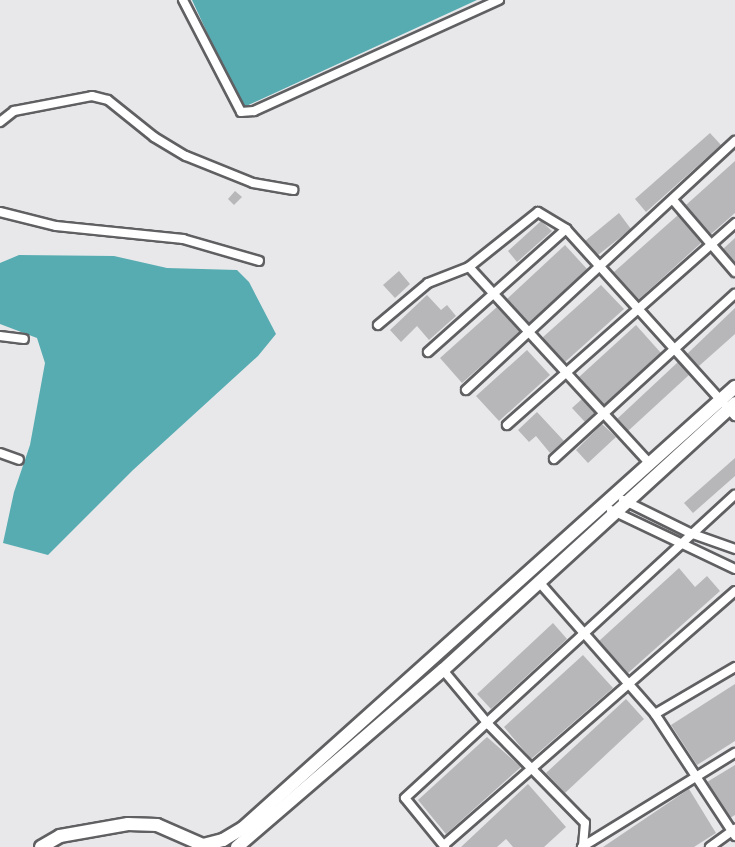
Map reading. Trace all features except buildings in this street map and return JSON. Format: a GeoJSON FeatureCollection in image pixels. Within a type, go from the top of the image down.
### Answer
{"type":"FeatureCollection","features":[{"type":"Feature","properties":{"kind":"street"},"geometry":{"type":"LineString","coordinates":[[183,0],[241,112],[254,111],[499,0]]}},
{"type":"Feature","properties":{"kind":"street"},"geometry":{"type":"LineString","coordinates":[[0,122],[14,111],[92,96],[108,100],[154,137],[186,156],[253,183],[293,190]]}},
{"type":"Feature","properties":{"kind":"street"},"geometry":{"type":"LineString","coordinates":[[466,390],[602,267],[735,141]]}},
{"type":"Feature","properties":{"kind":"street"},"geometry":{"type":"LineString","coordinates":[[673,200],[735,272]]}},
{"type":"Feature","properties":{"kind":"street"},"geometry":{"type":"LineString","coordinates":[[0,212],[56,226],[183,239],[259,261]]}},
{"type":"Feature","properties":{"kind":"street"},"geometry":{"type":"LineString","coordinates":[[378,325],[428,283],[469,267],[538,212],[567,229],[675,350],[730,407]]}},
{"type":"Feature","properties":{"kind":"street"},"geometry":{"type":"LineString","coordinates":[[507,425],[565,370],[735,223]]}},
{"type":"Feature","properties":{"kind":"street"},"geometry":{"type":"LineString","coordinates":[[428,352],[567,229]]}},
{"type":"Feature","properties":{"kind":"street"},"geometry":{"type":"LineString","coordinates":[[469,267],[493,296],[531,331],[604,416],[648,462]]}},
{"type":"Feature","properties":{"kind":"street"},"geometry":{"type":"LineString","coordinates":[[554,459],[604,416],[735,294]]}},
{"type":"Feature","properties":{"kind":"street"},"geometry":{"type":"LineString","coordinates":[[0,336],[24,339]]}},
{"type":"Feature","properties":{"kind":"street"},"geometry":{"type":"LineString","coordinates":[[237,847],[443,670],[628,503],[730,407],[735,387]]}},
{"type":"Feature","properties":{"kind":"street"},"geometry":{"type":"LineString","coordinates":[[42,847],[60,836],[128,824],[157,825],[205,846],[223,840],[243,828],[648,462],[730,407]]}},
{"type":"Feature","properties":{"kind":"street"},"geometry":{"type":"LineString","coordinates":[[0,453],[19,460]]}},
{"type":"Feature","properties":{"kind":"street"},"geometry":{"type":"LineString","coordinates":[[614,493],[628,503],[690,532],[735,549]]}},
{"type":"Feature","properties":{"kind":"street"},"geometry":{"type":"LineString","coordinates":[[735,495],[690,532],[489,725],[405,798],[445,846],[532,766],[735,591]]}},
{"type":"Feature","properties":{"kind":"street"},"geometry":{"type":"LineString","coordinates":[[603,503],[616,513],[735,569]]}},
{"type":"Feature","properties":{"kind":"street"},"geometry":{"type":"LineString","coordinates":[[539,582],[627,685],[655,714],[734,832],[710,847]]}},
{"type":"Feature","properties":{"kind":"street"},"geometry":{"type":"LineString","coordinates":[[655,714],[735,668]]}},
{"type":"Feature","properties":{"kind":"street"},"geometry":{"type":"LineString","coordinates":[[443,670],[489,725],[532,766],[585,823],[582,847]]}},
{"type":"Feature","properties":{"kind":"street"},"geometry":{"type":"LineString","coordinates":[[582,847],[735,753]]}},
{"type":"Feature","properties":{"kind":"water"},"geometry":{"type":"Polygon","coordinates":[[[192,0],[477,0],[242,108],[192,0]]]}},
{"type":"Feature","properties":{"kind":"water"},"geometry":{"type":"Polygon","coordinates":[[[19,255],[114,256],[167,268],[237,270],[249,282],[276,334],[258,356],[133,470],[48,555],[3,543],[14,492],[30,445],[45,363],[37,338],[0,324],[0,263],[19,255]]]}}]}
